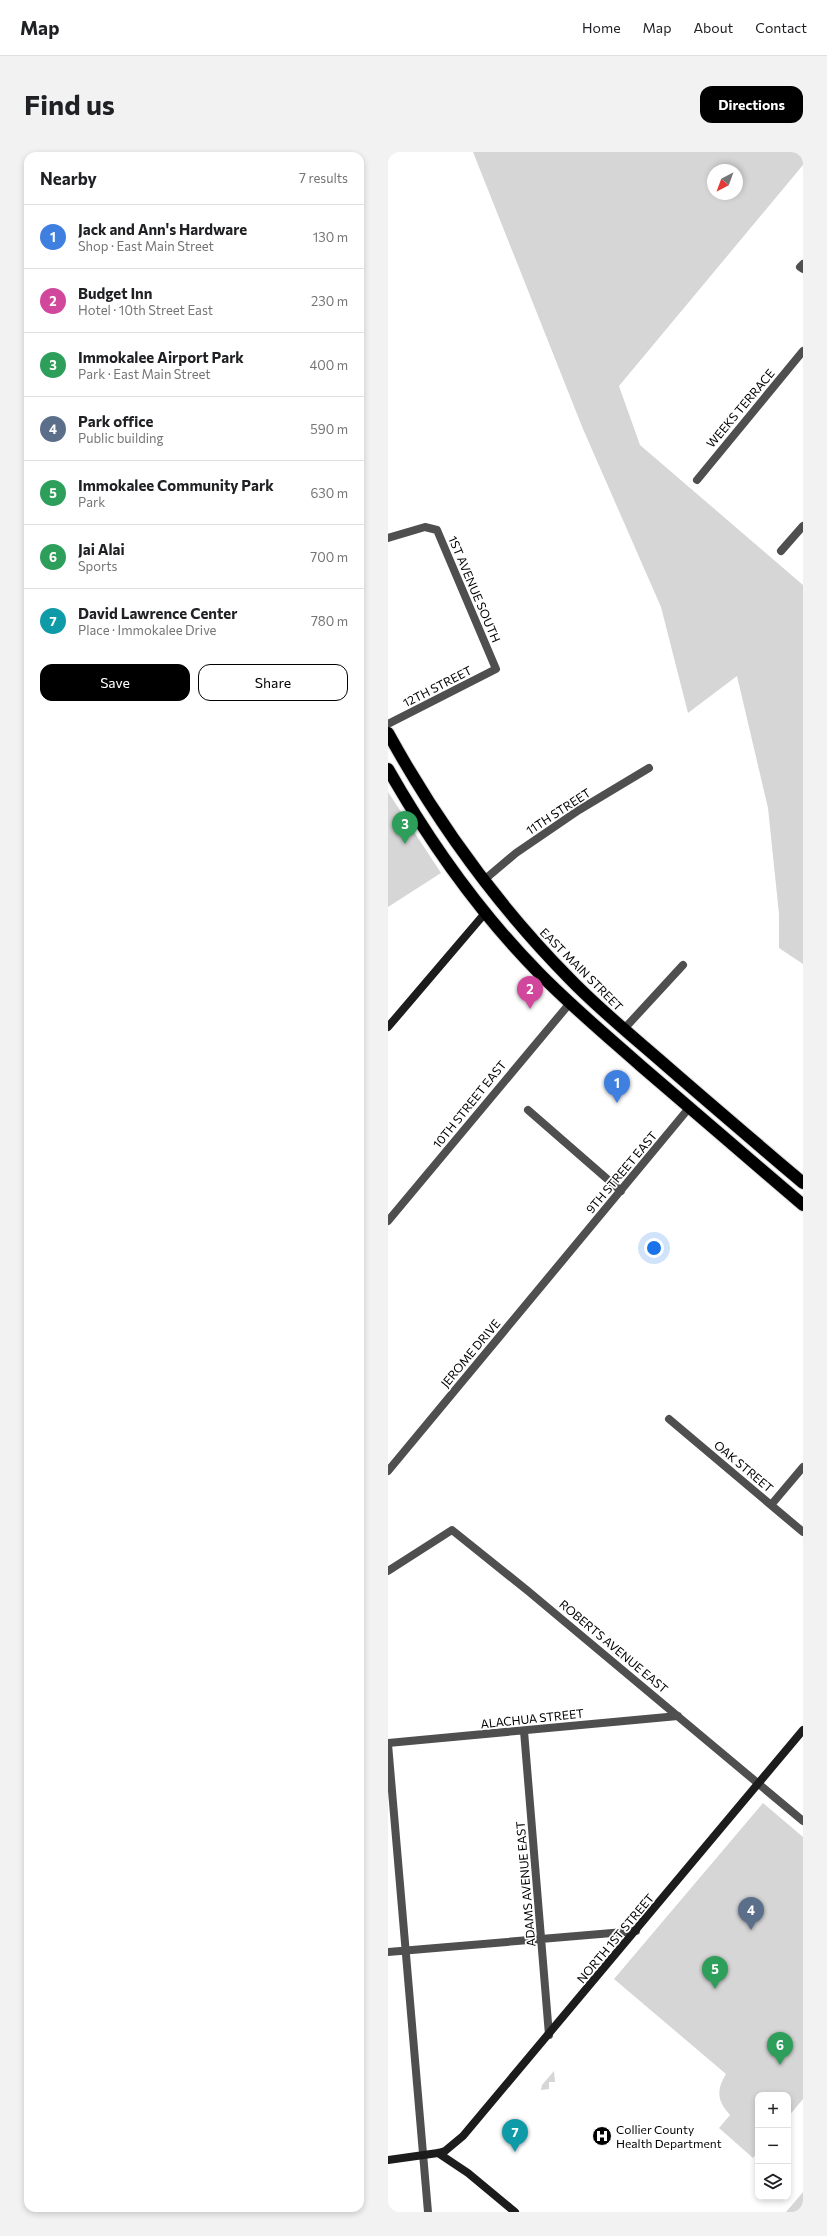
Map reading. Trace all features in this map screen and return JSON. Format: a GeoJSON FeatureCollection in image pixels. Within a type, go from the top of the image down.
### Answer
{"type":"FeatureCollection","features":[{"type":"Feature","properties":{"kind":"highway","name":"EAST MAIN STREET"},"geometry":{"type":"LineString","coordinates":[[388,733],[435,811],[484,880],[570,980],[624,1030],[803,1183]]}},
{"type":"Feature","properties":{"kind":"highway"},"geometry":{"type":"LineString","coordinates":[[388,769],[430,836],[486,912],[537,972],[689,1108],[803,1204]]}},
{"type":"Feature","properties":{"kind":"highway"},"geometry":{"type":"LineString","coordinates":[[486,912],[500,900]]}},
{"type":"Feature","properties":{"kind":"highway"},"geometry":{"type":"LineString","coordinates":[[689,1108],[701,1096]]}},
{"type":"Feature","properties":{"kind":"street","name":"WEEKS TERRACE"},"geometry":{"type":"LineString","coordinates":[[697,480],[803,351]]}},
{"type":"Feature","properties":{"kind":"street"},"geometry":{"type":"LineString","coordinates":[[781,551],[803,526]]}},
{"type":"Feature","properties":{"kind":"street","name":"1ST AVENUE SOUTH"},"geometry":{"type":"LineString","coordinates":[[388,538],[425,527],[437,530],[496,669]]}},
{"type":"Feature","properties":{"kind":"street","name":"12TH STREET"},"geometry":{"type":"LineString","coordinates":[[388,724],[496,669]]}},
{"type":"Feature","properties":{"kind":"street","name":"11TH STREET"},"geometry":{"type":"LineString","coordinates":[[484,880],[516,853],[579,810],[649,768]]}},
{"type":"Feature","properties":{"kind":"street"},"geometry":{"type":"LineString","coordinates":[[388,1027],[486,912]]}},
{"type":"Feature","properties":{"kind":"street"},"geometry":{"type":"LineString","coordinates":[[624,1030],[683,965]]}},
{"type":"Feature","properties":{"kind":"street","name":"10TH STREET EAST"},"geometry":{"type":"LineString","coordinates":[[388,1221],[570,1003]]}},
{"type":"Feature","properties":{"kind":"street","name":"9TH STREET EAST"},"geometry":{"type":"LineString","coordinates":[[570,1251],[689,1108]]}},
{"type":"Feature","properties":{"kind":"street"},"geometry":{"type":"LineString","coordinates":[[528,1110],[621,1191]]}},
{"type":"Feature","properties":{"kind":"street","name":"JEROME DRIVE"},"geometry":{"type":"LineString","coordinates":[[388,1471],[570,1251]]}},
{"type":"Feature","properties":{"kind":"street","name":"OAK STREET"},"geometry":{"type":"LineString","coordinates":[[669,1419],[803,1532]]}},
{"type":"Feature","properties":{"kind":"street"},"geometry":{"type":"LineString","coordinates":[[771,1505],[803,1468]]}},
{"type":"Feature","properties":{"kind":"street","name":"ROBERTS AVENUE EAST"},"geometry":{"type":"LineString","coordinates":[[388,1570],[452,1530],[803,1821]]}},
{"type":"Feature","properties":{"kind":"street","name":"ALACHUA STREET"},"geometry":{"type":"LineString","coordinates":[[388,1744],[678,1716]]}},
{"type":"Feature","properties":{"kind":"street","name":"NORTH 1ST STREET"},"geometry":{"type":"LineString","coordinates":[[388,2160],[424,2156],[445,2151],[463,2136],[803,1730]]}},
{"type":"Feature","properties":{"kind":"street","name":"ADAMS AVENUE EAST"},"geometry":{"type":"LineString","coordinates":[[524,1731],[549,2035]]}},
{"type":"Feature","properties":{"kind":"street"},"geometry":{"type":"LineString","coordinates":[[388,1744],[428,2212]]}},
{"type":"Feature","properties":{"kind":"street"},"geometry":{"type":"LineString","coordinates":[[388,1952],[636,1931]]}},
{"type":"Feature","properties":{"kind":"street"},"geometry":{"type":"LineString","coordinates":[[438,2153],[468,2173],[515,2212]]}},
{"type":"Feature","properties":{"kind":"shaded area"},"geometry":{"type":"Polygon","coordinates":[[[473,152],[803,152],[803,165],[619,386],[640,445],[803,585],[803,964],[779,948],[779,914],[768,808],[737,676],[688,713],[661,607],[583,429],[473,152]]]}},
{"type":"Feature","properties":{"kind":"shaded area"},"geometry":{"type":"Polygon","coordinates":[[[388,792],[441,873],[388,907],[388,792]]]}},
{"type":"Feature","properties":{"kind":"shaded area"},"geometry":{"type":"Polygon","coordinates":[[[763,1803],[803,1837],[803,2099],[791,2113],[791,2092],[755,2092],[755,2156],[753,2158],[719,2128],[730,2115],[722,2105],[719,2095],[719,2090],[726,2074],[614,1979],[763,1803]]]}},
{"type":"Feature","properties":{"kind":"shaded area"},"geometry":{"type":"Polygon","coordinates":[[[554,2071],[555,2082],[549,2082],[549,2089],[541,2090],[542,2085],[554,2071]]]}},
{"type":"Feature","properties":{"kind":"shaded area"},"geometry":{"type":"Polygon","coordinates":[[[803,2192],[803,2209],[801,2212],[786,2212],[803,2192]]]}},
{"type":"Feature","properties":{"kind":"place","name":"Immokalee Airport Park"},"geometry":{"type":"Point","coordinates":[405,844]}},
{"type":"Feature","properties":{"kind":"place","name":"Budget Inn"},"geometry":{"type":"Point","coordinates":[530,1009]}},
{"type":"Feature","properties":{"kind":"place","name":"Jack and Ann's Hardware"},"geometry":{"type":"Point","coordinates":[617,1103]}},
{"type":"Feature","properties":{"kind":"place","name":"Park office"},"geometry":{"type":"Point","coordinates":[751,1930]}},
{"type":"Feature","properties":{"kind":"place","name":"Immokalee Community Park"},"geometry":{"type":"Point","coordinates":[715,1989]}},
{"type":"Feature","properties":{"kind":"place","name":"Jai Alai"},"geometry":{"type":"Point","coordinates":[780,2065]}},
{"type":"Feature","properties":{"kind":"place","name":"Collier County Health Department"},"geometry":{"type":"Point","coordinates":[602,2136]}},
{"type":"Feature","properties":{"kind":"place","name":"David Lawrence Center"},"geometry":{"type":"Point","coordinates":[515,2152]}}]}
